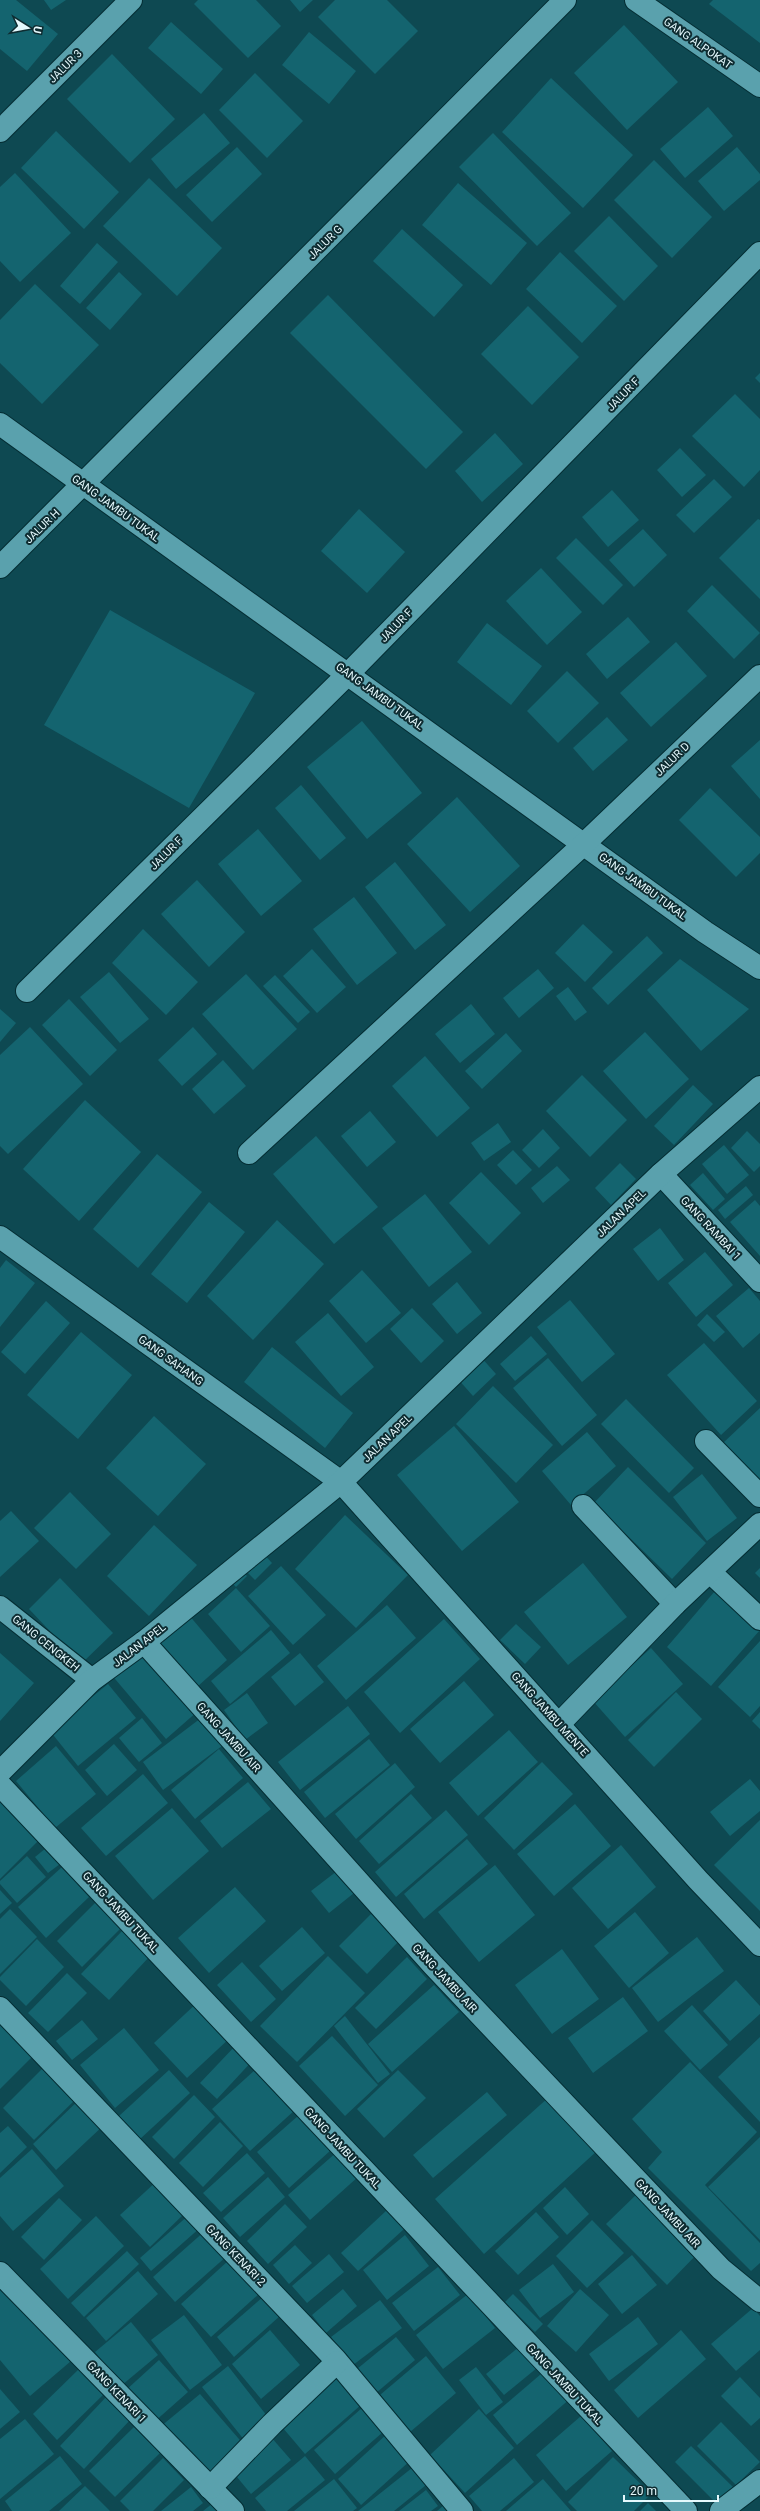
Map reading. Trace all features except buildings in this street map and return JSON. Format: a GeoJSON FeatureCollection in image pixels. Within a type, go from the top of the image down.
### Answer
{"type":"FeatureCollection","features":[{"type":"Feature","properties":{"kind":"street","name":"JALUR 3"},"geometry":{"type":"LineString","coordinates":[[0,131],[131,0]]}},
{"type":"Feature","properties":{"kind":"street","name":"JALUR G"},"geometry":{"type":"LineString","coordinates":[[85,485],[565,0]]}},
{"type":"Feature","properties":{"kind":"street","name":"GANG ALPOKAT"},"geometry":{"type":"LineString","coordinates":[[636,0],[760,86]]}},
{"type":"Feature","properties":{"kind":"street","name":"JALUR F"},"geometry":{"type":"LineString","coordinates":[[27,991],[348,674],[760,253]]}},
{"type":"Feature","properties":{"kind":"street","name":"GANG JAMBU TUKAL"},"geometry":{"type":"LineString","coordinates":[[0,424],[585,843],[705,932],[760,968]]}},
{"type":"Feature","properties":{"kind":"street","name":"JALUR H"},"geometry":{"type":"LineString","coordinates":[[0,567],[85,485]]}},
{"type":"Feature","properties":{"kind":"street","name":"JALUR D"},"geometry":{"type":"LineString","coordinates":[[249,1153],[585,843],[760,676]]}},
{"type":"Feature","properties":{"kind":"street","name":"JALAN APEL"},"geometry":{"type":"LineString","coordinates":[[0,1772],[92,1680],[144,1642],[341,1482],[661,1174],[760,1086]]}},
{"type":"Feature","properties":{"kind":"street","name":"GANG RAMBAI 1"},"geometry":{"type":"LineString","coordinates":[[661,1174],[760,1281]]}},
{"type":"Feature","properties":{"kind":"street","name":"GANG SAHANG"},"geometry":{"type":"LineString","coordinates":[[0,1237],[341,1482]]}},
{"type":"Feature","properties":{"kind":"street"},"geometry":{"type":"LineString","coordinates":[[706,1441],[760,1496]]}},
{"type":"Feature","properties":{"kind":"street","name":"GANG JAMBU MENTE"},"geometry":{"type":"LineString","coordinates":[[341,1482],[693,1874],[760,1944]]}},
{"type":"Feature","properties":{"kind":"street"},"geometry":{"type":"LineString","coordinates":[[583,1506],[675,1604]]}},
{"type":"Feature","properties":{"kind":"street"},"geometry":{"type":"LineString","coordinates":[[558,1724],[675,1604],[760,1524]]}},
{"type":"Feature","properties":{"kind":"street"},"geometry":{"type":"LineString","coordinates":[[710,1572],[760,1618]]}},
{"type":"Feature","properties":{"kind":"street","name":"GANG CENGKEH"},"geometry":{"type":"LineString","coordinates":[[0,1607],[92,1680]]}},
{"type":"Feature","properties":{"kind":"street","name":"GANG JAMBU AIR"},"geometry":{"type":"LineString","coordinates":[[144,1642],[432,1965],[721,2269],[760,2301]]}},
{"type":"Feature","properties":{"kind":"street","name":"GANG JAMBU TUKAL"},"geometry":{"type":"LineString","coordinates":[[0,1785],[686,2511]]}},
{"type":"Feature","properties":{"kind":"street","name":"GANG KENARI 2"},"geometry":{"type":"LineString","coordinates":[[0,2008],[338,2362],[462,2511]]}},
{"type":"Feature","properties":{"kind":"street","name":"GANG KENARI 1"},"geometry":{"type":"LineString","coordinates":[[0,2273],[233,2511]]}},
{"type":"Feature","properties":{"kind":"street"},"geometry":{"type":"LineString","coordinates":[[210,2488],[272,2424],[338,2362]]}},
{"type":"Feature","properties":{"kind":"street"},"geometry":{"type":"LineString","coordinates":[[722,2511],[760,2481]]}}]}
